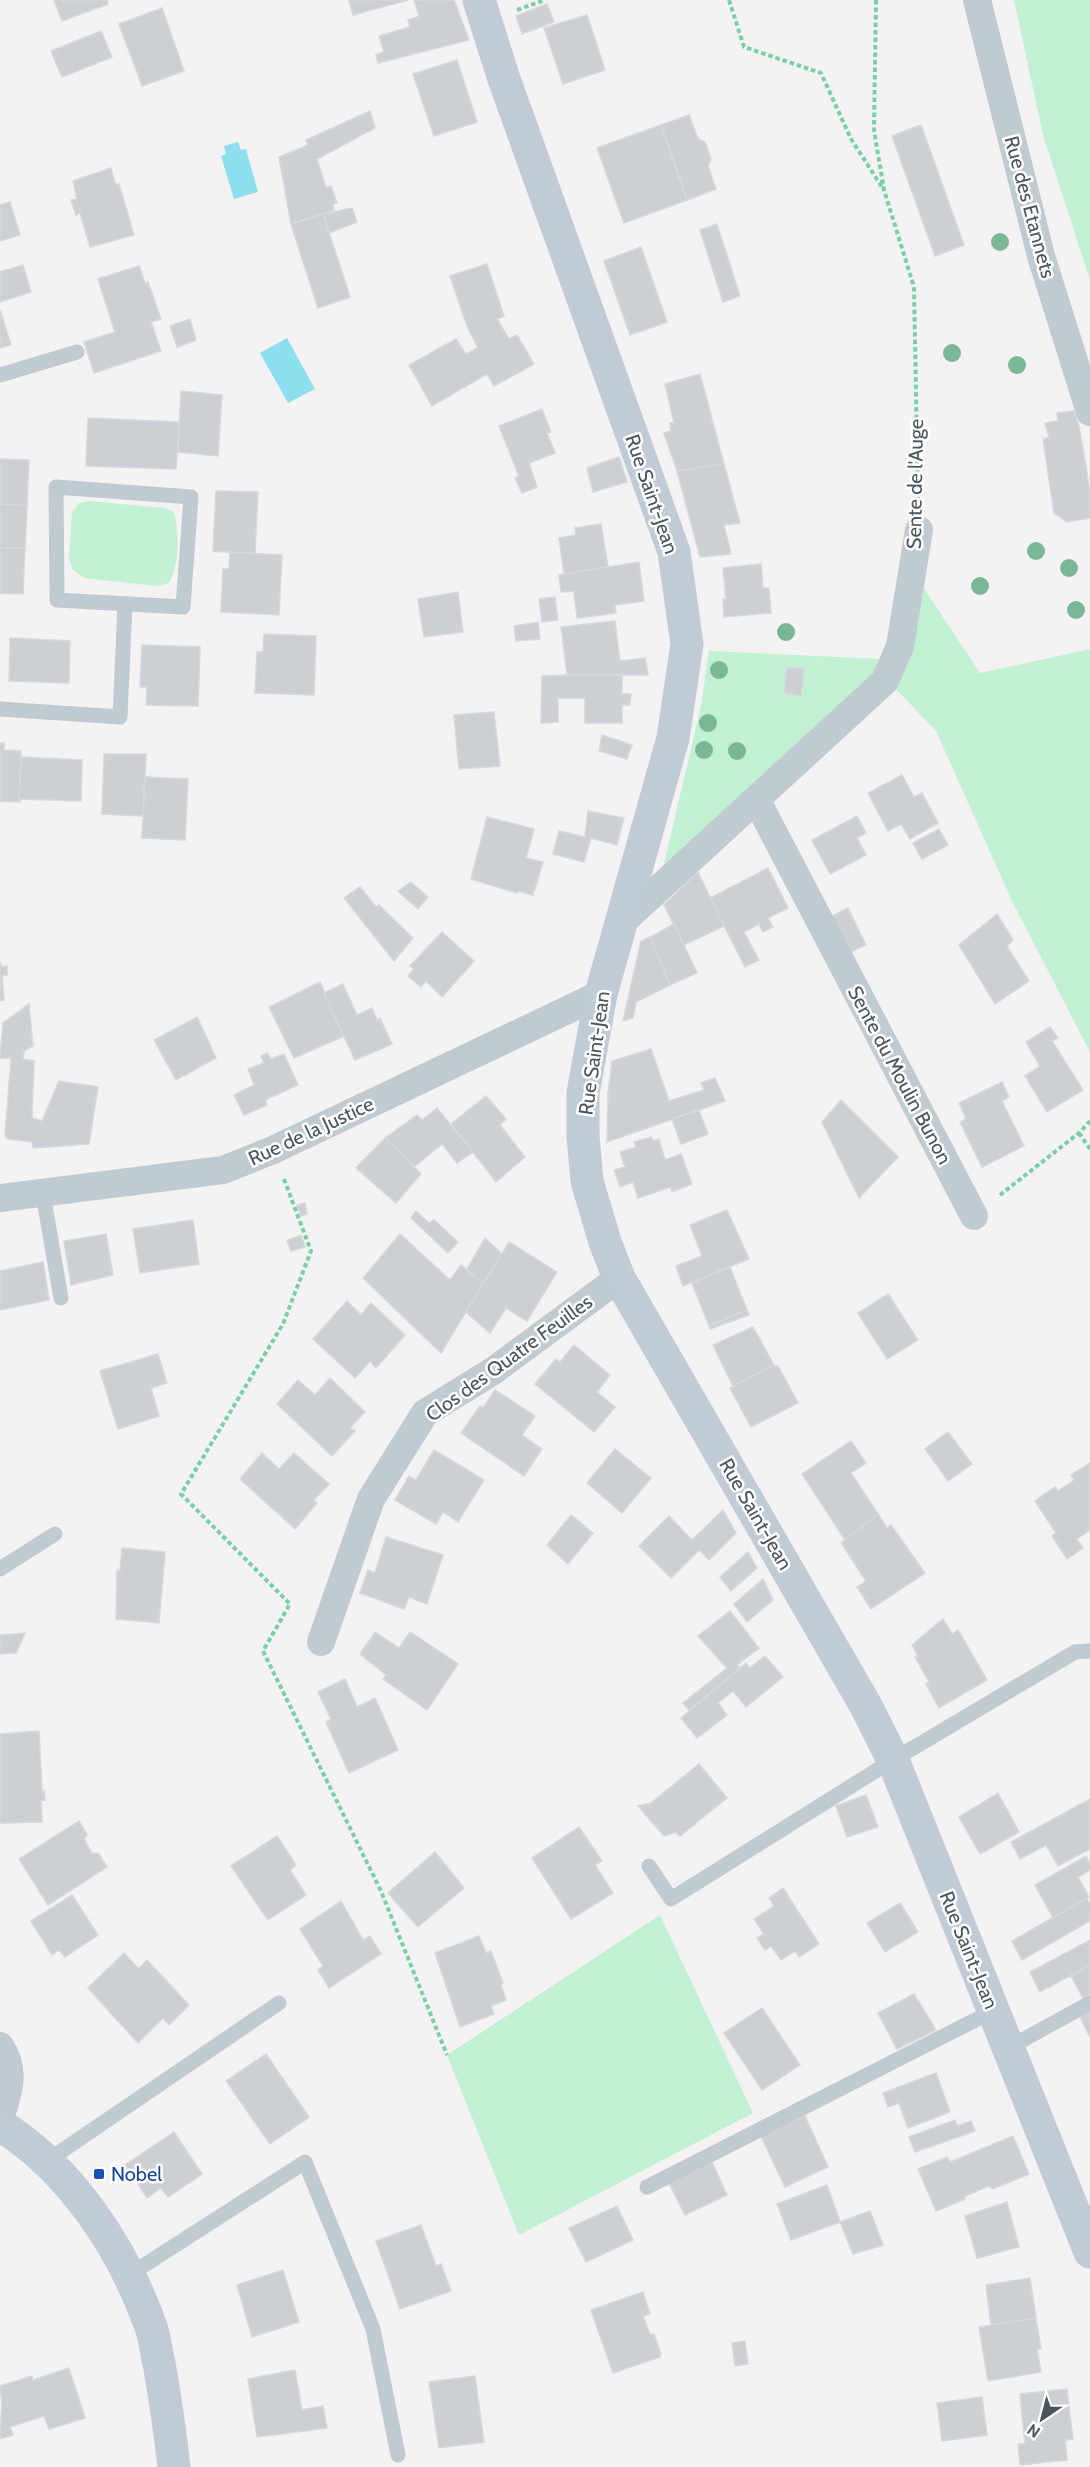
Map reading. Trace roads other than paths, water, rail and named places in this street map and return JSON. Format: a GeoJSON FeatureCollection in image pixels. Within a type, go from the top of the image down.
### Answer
{"type":"FeatureCollection","features":[{"type":"Feature","properties":{"kind":"street","name":"Rue Saint-Jean"},"geometry":{"type":"LineString","coordinates":[[479,0],[504,79],[674,552],[687,644],[673,738],[601,994],[584,1093],[583,1136],[587,1181],[605,1242],[619,1278],[866,1706],[893,1760],[1090,2252]]}},
{"type":"Feature","properties":{"kind":"street","name":"Rue des Etannets"},"geometry":{"type":"LineString","coordinates":[[977,0],[1041,255],[1090,412]]}},
{"type":"Feature","properties":{"kind":"street","name":"Sente de l'Auge"},"geometry":{"type":"LineString","coordinates":[[619,925],[885,681],[900,646],[919,530]]}},
{"type":"Feature","properties":{"kind":"street","name":"Sente du Moulin Bunon"},"geometry":{"type":"LineString","coordinates":[[756,801],[974,1216]]}},
{"type":"Feature","properties":{"kind":"street","name":"Rue de la Justice"},"geometry":{"type":"LineString","coordinates":[[0,1198],[223,1170],[273,1150],[601,994]]}},
{"type":"Feature","properties":{"kind":"street","name":"Clos des Quatre Feuilles"},"geometry":{"type":"LineString","coordinates":[[321,1642],[371,1499],[425,1413],[492,1371],[619,1278]]}},
{"type":"Feature","properties":{"kind":"street"},"geometry":{"type":"LineString","coordinates":[[0,2046],[5,2054],[11,2084],[0,2119]]}},
{"type":"Feature","properties":{"kind":"street"},"geometry":{"type":"LineString","coordinates":[[0,2125],[26,2140],[73,2189],[103,2231],[129,2275],[152,2328],[166,2404],[174,2467]]}},
{"type":"Feature","properties":{"kind":"lane"},"geometry":{"type":"LineString","coordinates":[[0,375],[77,352]]}},
{"type":"Feature","properties":{"kind":"lane"},"geometry":{"type":"LineString","coordinates":[[56,488],[191,497],[183,607],[125,604],[57,600],[56,488]]}},
{"type":"Feature","properties":{"kind":"lane"},"geometry":{"type":"LineString","coordinates":[[0,709],[120,717],[125,604]]}},
{"type":"Feature","properties":{"kind":"lane"},"geometry":{"type":"LineString","coordinates":[[43,1194],[61,1298]]}},
{"type":"Feature","properties":{"kind":"lane"},"geometry":{"type":"LineString","coordinates":[[0,1569],[54,1534]]}},
{"type":"Feature","properties":{"kind":"lane"},"geometry":{"type":"LineString","coordinates":[[650,1866],[671,1899],[893,1760],[1075,1652],[1090,1651]]}},
{"type":"Feature","properties":{"kind":"lane"},"geometry":{"type":"LineString","coordinates":[[48,2161],[279,2002]]}},
{"type":"Feature","properties":{"kind":"lane"},"geometry":{"type":"LineString","coordinates":[[1008,2048],[1090,2004]]}},
{"type":"Feature","properties":{"kind":"lane"},"geometry":{"type":"LineString","coordinates":[[647,2187],[993,2011]]}},
{"type":"Feature","properties":{"kind":"lane"},"geometry":{"type":"LineString","coordinates":[[129,2275],[305,2162],[373,2329],[398,2455]]}},
{"type":"Feature","properties":{"kind":"water"},"geometry":{"type":"Polygon","coordinates":[[[238,142],[241,150],[246,149],[258,192],[234,199],[221,156],[226,154],[224,146],[238,142]]]}},
{"type":"Feature","properties":{"kind":"water"},"geometry":{"type":"Polygon","coordinates":[[[287,338],[315,389],[288,403],[260,353],[287,338]]]}},
{"type":"Feature","properties":{"kind":"place","name":"Nobel"},"geometry":{"type":"Point","coordinates":[99,2174]}}]}
